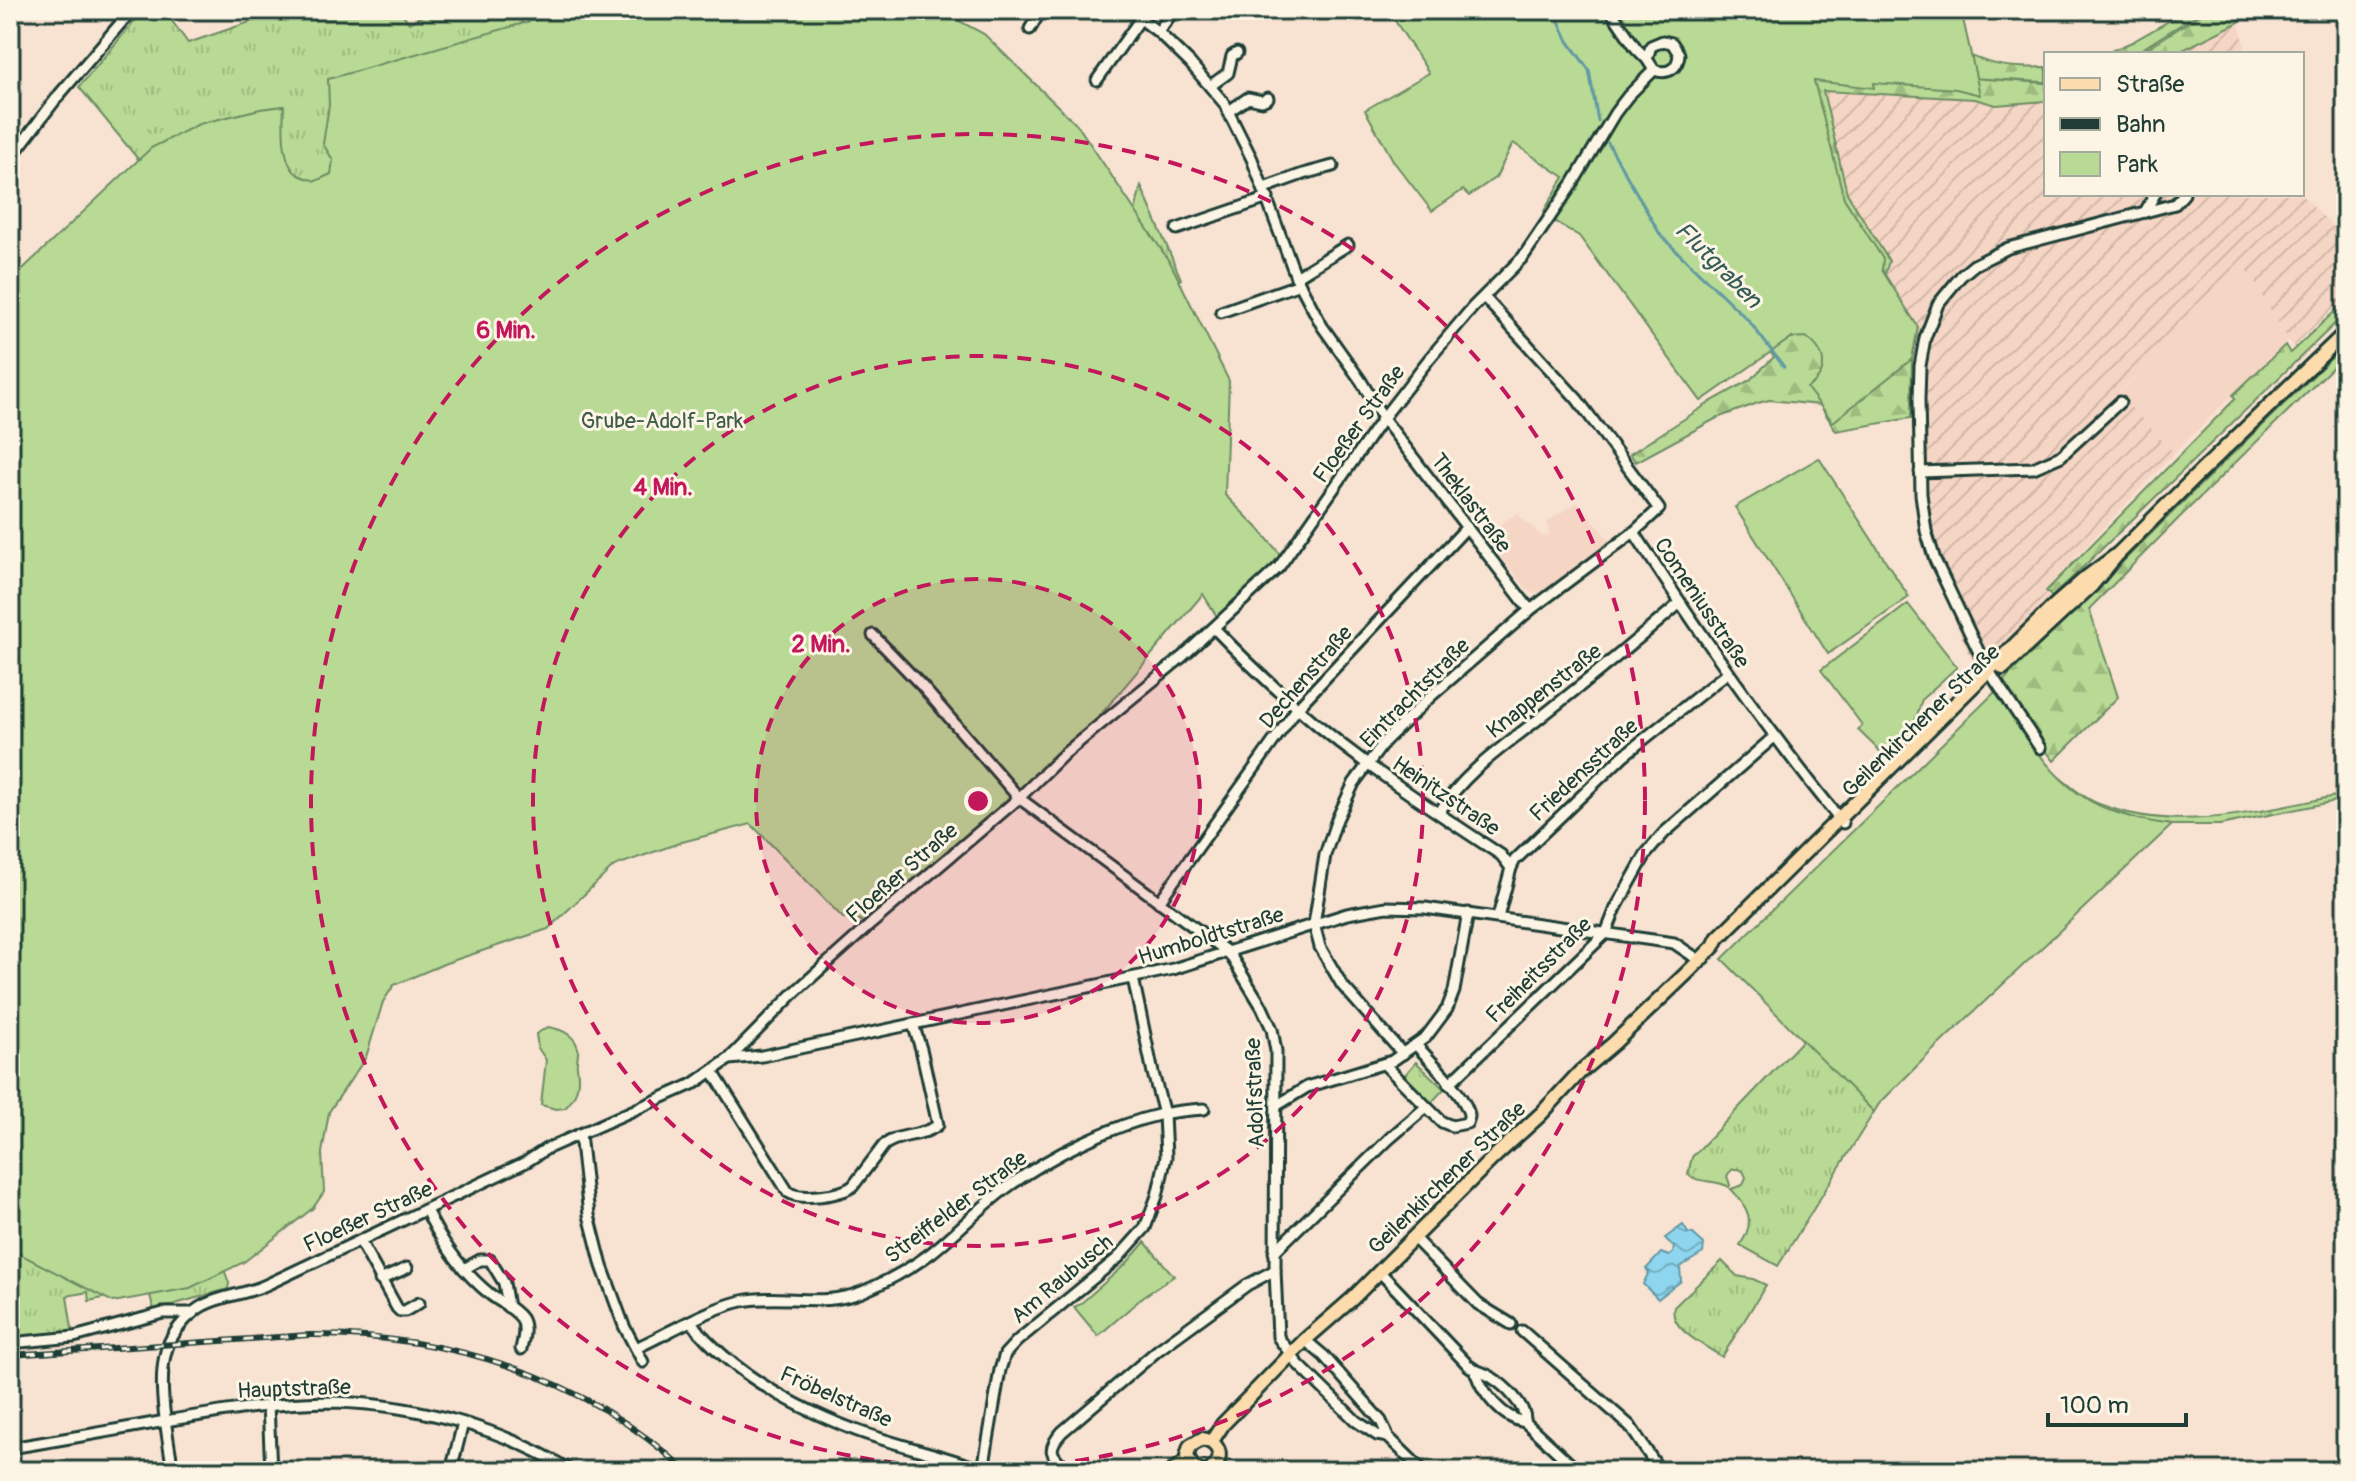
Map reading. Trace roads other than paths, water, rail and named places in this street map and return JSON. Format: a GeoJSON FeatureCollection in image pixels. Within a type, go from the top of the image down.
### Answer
{"type":"FeatureCollection","features":[{"type":"Feature","properties":{"kind":"main road","name":"Geilenkirchener Straße"},"geometry":{"type":"LineString","coordinates":[[1188,1460],[1188,1451],[1193,1443],[1202,1439],[1212,1441],[1223,1424],[1305,1340],[1352,1299],[1580,1072],[1714,946],[1723,942],[1991,674],[2055,605],[2118,554],[2346,332]]}},
{"type":"Feature","properties":{"kind":"main road"},"geometry":{"type":"LineString","coordinates":[[1212,1441],[1220,1453],[1215,1470]]}},
{"type":"Feature","properties":{"kind":"main road"},"geometry":{"type":"LineString","coordinates":[[1173,1471],[1188,1460],[1199,1471]]}},
{"type":"Feature","properties":{"kind":"street"},"geometry":{"type":"LineString","coordinates":[[10,159],[59,95],[132,10]]}},
{"type":"Feature","properties":{"kind":"street"},"geometry":{"type":"LineString","coordinates":[[1030,29],[1041,10]]}},
{"type":"Feature","properties":{"kind":"street","name":"Theklastraße"},"geometry":{"type":"LineString","coordinates":[[1129,10],[1158,32],[1210,86],[1229,111],[1266,193],[1298,280],[1322,326],[1383,418],[1530,610]]}},
{"type":"Feature","properties":{"kind":"street"},"geometry":{"type":"LineString","coordinates":[[1158,32],[1174,10]]}},
{"type":"Feature","properties":{"kind":"street"},"geometry":{"type":"LineString","coordinates":[[1610,10],[1654,70]]}},
{"type":"Feature","properties":{"kind":"street"},"geometry":{"type":"LineString","coordinates":[[1097,80],[1141,18]]}},
{"type":"Feature","properties":{"kind":"street","name":"Floeßer Straße"},"geometry":{"type":"LineString","coordinates":[[173,1471],[162,1388],[165,1353],[178,1328],[193,1313],[214,1301],[263,1287],[713,1072],[795,992],[1019,798],[1063,755],[1214,628],[1279,567],[1383,418],[1429,359],[1473,307],[1523,257],[1628,96],[1654,70],[1665,72],[1675,67],[1679,59],[1678,50],[1668,41],[1659,41],[1651,46],[1647,59]]}},
{"type":"Feature","properties":{"kind":"street"},"geometry":{"type":"LineString","coordinates":[[1210,86],[1228,73],[1232,56],[1237,53]]}},
{"type":"Feature","properties":{"kind":"street"},"geometry":{"type":"LineString","coordinates":[[1229,111],[1248,98],[1262,101],[1268,98]]}},
{"type":"Feature","properties":{"kind":"street"},"geometry":{"type":"LineString","coordinates":[[1177,229],[1266,193],[1303,174],[1333,166]]}},
{"type":"Feature","properties":{"kind":"street"},"geometry":{"type":"LineString","coordinates":[[2145,212],[2154,196]]}},
{"type":"Feature","properties":{"kind":"street"},"geometry":{"type":"LineString","coordinates":[[2040,748],[1991,674],[1935,560],[1924,523],[1919,399],[1925,338],[1938,304],[1955,282],[1974,265],[2008,248],[2175,204],[2182,196]]}},
{"type":"Feature","properties":{"kind":"street"},"geometry":{"type":"LineString","coordinates":[[1221,312],[1298,280],[1348,245]]}},
{"type":"Feature","properties":{"kind":"street","name":"Comeniusstraße"},"geometry":{"type":"LineString","coordinates":[[1484,297],[1577,399],[1659,509],[1634,532],[1727,673],[1841,821]]}},
{"type":"Feature","properties":{"kind":"street"},"geometry":{"type":"LineString","coordinates":[[1920,472],[2033,468],[2061,456],[2120,402]]}},
{"type":"Feature","properties":{"kind":"street","name":"Dechenstraße"},"geometry":{"type":"LineString","coordinates":[[1159,902],[1298,707],[1467,527]]}},
{"type":"Feature","properties":{"kind":"street","name":"Eintrachtstraße"},"geometry":{"type":"LineString","coordinates":[[1403,1054],[1342,985],[1320,947],[1314,924],[1325,855],[1337,819],[1354,783],[1385,741],[1431,696],[1530,610],[1634,532]]}},
{"type":"Feature","properties":{"kind":"street","name":"Knappenstraße"},"geometry":{"type":"LineString","coordinates":[[1439,813],[1450,795],[1477,767],[1680,603]]}},
{"type":"Feature","properties":{"kind":"street","name":"Heinitzstraße"},"geometry":{"type":"LineString","coordinates":[[1214,628],[1298,707],[1368,765],[1501,855],[1511,868]]}},
{"type":"Feature","properties":{"kind":"street","name":"Adolfstraße"},"geometry":{"type":"LineString","coordinates":[[873,635],[922,686],[1019,798],[1229,953],[1249,984],[1272,1029],[1276,1051],[1274,1252],[1278,1337],[1291,1355]]}},
{"type":"Feature","properties":{"kind":"street","name":"Friedensstraße"},"geometry":{"type":"LineString","coordinates":[[1498,917],[1515,860],[1623,756],[1727,673]]}},
{"type":"Feature","properties":{"kind":"street","name":"Freiheitsstraße"},"geometry":{"type":"LineString","coordinates":[[1449,1084],[1606,933],[1646,854],[1664,833],[1774,737]]}},
{"type":"Feature","properties":{"kind":"street","name":"Humboldtstraße"},"geometry":{"type":"LineString","coordinates":[[729,1059],[762,1056],[1133,978],[1229,953],[1347,914],[1386,907],[1420,907],[1468,913],[1674,943],[1699,960]]}},
{"type":"Feature","properties":{"kind":"street"},"geometry":{"type":"LineString","coordinates":[[1276,1106],[1307,1087],[1384,1064],[1426,1037],[1447,1009],[1454,991],[1468,913]]}},
{"type":"Feature","properties":{"kind":"street","name":"Am Raubusch"},"geometry":{"type":"LineString","coordinates":[[984,1470],[1005,1354],[1118,1258],[1145,1228],[1157,1196],[1166,1157],[1164,1114],[1133,978]]}},
{"type":"Feature","properties":{"kind":"street"},"geometry":{"type":"LineString","coordinates":[[713,1072],[788,1192],[802,1197],[847,1190],[890,1140],[930,1131],[938,1125],[913,1024]]}},
{"type":"Feature","properties":{"kind":"street"},"geometry":{"type":"LineString","coordinates":[[1384,1064],[1442,1122],[1452,1126],[1467,1123],[1467,1109],[1416,1045]]}},
{"type":"Feature","properties":{"kind":"street"},"geometry":{"type":"LineString","coordinates":[[1274,1252],[1349,1177],[1425,1108]]}},
{"type":"Feature","properties":{"kind":"street","name":"Streiffelder Straße"},"geometry":{"type":"LineString","coordinates":[[636,1348],[740,1302],[763,1299],[830,1300],[859,1293],[900,1273],[931,1252],[1009,1186],[1056,1156],[1142,1120],[1204,1109]]}},
{"type":"Feature","properties":{"kind":"street"},"geometry":{"type":"LineString","coordinates":[[580,1134],[594,1236],[624,1326],[643,1362]]}},
{"type":"Feature","properties":{"kind":"street"},"geometry":{"type":"LineString","coordinates":[[426,1210],[445,1246],[464,1269],[520,1317],[523,1324],[521,1349]]}},
{"type":"Feature","properties":{"kind":"street"},"geometry":{"type":"LineString","coordinates":[[1413,1237],[1478,1304],[1511,1324]]}},
{"type":"Feature","properties":{"kind":"street"},"geometry":{"type":"LineString","coordinates":[[360,1241],[400,1311],[419,1303]]}},
{"type":"Feature","properties":{"kind":"street"},"geometry":{"type":"LineString","coordinates":[[464,1269],[474,1262],[490,1260],[504,1283],[508,1307]]}},
{"type":"Feature","properties":{"kind":"street"},"geometry":{"type":"LineString","coordinates":[[380,1280],[407,1268]]}},
{"type":"Feature","properties":{"kind":"street"},"geometry":{"type":"LineString","coordinates":[[1068,1471],[1054,1457],[1052,1450],[1053,1442],[1062,1432],[1158,1350],[1247,1285],[1275,1270]]}},
{"type":"Feature","properties":{"kind":"street"},"geometry":{"type":"LineString","coordinates":[[1379,1271],[1476,1373],[1483,1390],[1500,1408],[1516,1421],[1525,1422],[1578,1471]]}},
{"type":"Feature","properties":{"kind":"street"},"geometry":{"type":"LineString","coordinates":[[10,1343],[74,1337],[163,1313],[193,1313]]}},
{"type":"Feature","properties":{"kind":"street","name":"Fröbelstraße"},"geometry":{"type":"LineString","coordinates":[[691,1322],[719,1352],[780,1395],[855,1430],[984,1470]]}},
{"type":"Feature","properties":{"kind":"street"},"geometry":{"type":"LineString","coordinates":[[1522,1331],[1630,1426],[1660,1471]]}},
{"type":"Feature","properties":{"kind":"street"},"geometry":{"type":"LineString","coordinates":[[1305,1340],[1324,1356],[1381,1421],[1388,1437],[1423,1471]]}},
{"type":"Feature","properties":{"kind":"street"},"geometry":{"type":"LineString","coordinates":[[1291,1355],[1356,1421],[1377,1435],[1388,1437]]}},
{"type":"Feature","properties":{"kind":"street"},"geometry":{"type":"LineString","coordinates":[[1476,1373],[1490,1376],[1508,1392],[1523,1410],[1525,1422]]}},
{"type":"Feature","properties":{"kind":"street","name":"Hauptstraße"},"geometry":{"type":"LineString","coordinates":[[10,1448],[226,1409],[335,1402],[391,1407],[463,1423],[499,1434],[571,1471]]}},
{"type":"Feature","properties":{"kind":"street"},"geometry":{"type":"LineString","coordinates":[[268,1405],[271,1471]]}},
{"type":"Feature","properties":{"kind":"street"},"geometry":{"type":"LineString","coordinates":[[451,1471],[463,1423]]}},
{"type":"Feature","properties":{"kind":"water"},"geometry":{"type":"Polygon","coordinates":[[[1683,1225],[1688,1233],[1704,1244],[1703,1253],[1680,1267],[1681,1281],[1658,1299],[1643,1284],[1649,1272],[1646,1269],[1661,1253],[1669,1256],[1673,1253],[1674,1247],[1665,1238],[1683,1225]]]}},
{"type":"Feature","properties":{"kind":"waterway","name":"Flutgraben"},"geometry":{"type":"LineString","coordinates":[[1554,10],[1568,41],[1589,70],[1598,121]]}},
{"type":"Feature","properties":{"kind":"waterway","name":"Flutgraben"},"geometry":{"type":"LineString","coordinates":[[1608,143],[1661,236],[1749,321],[1784,367]]}},
{"type":"Feature","properties":{"kind":"railway"},"geometry":{"type":"LineString","coordinates":[[10,1355],[309,1335],[412,1342],[462,1352],[558,1386],[603,1409],[646,1438],[686,1471]]}},
{"type":"Feature","properties":{"kind":"park label","name":"Grube-Adolf-Park"},"geometry":{"type":"Point","coordinates":[662,421]}}]}
